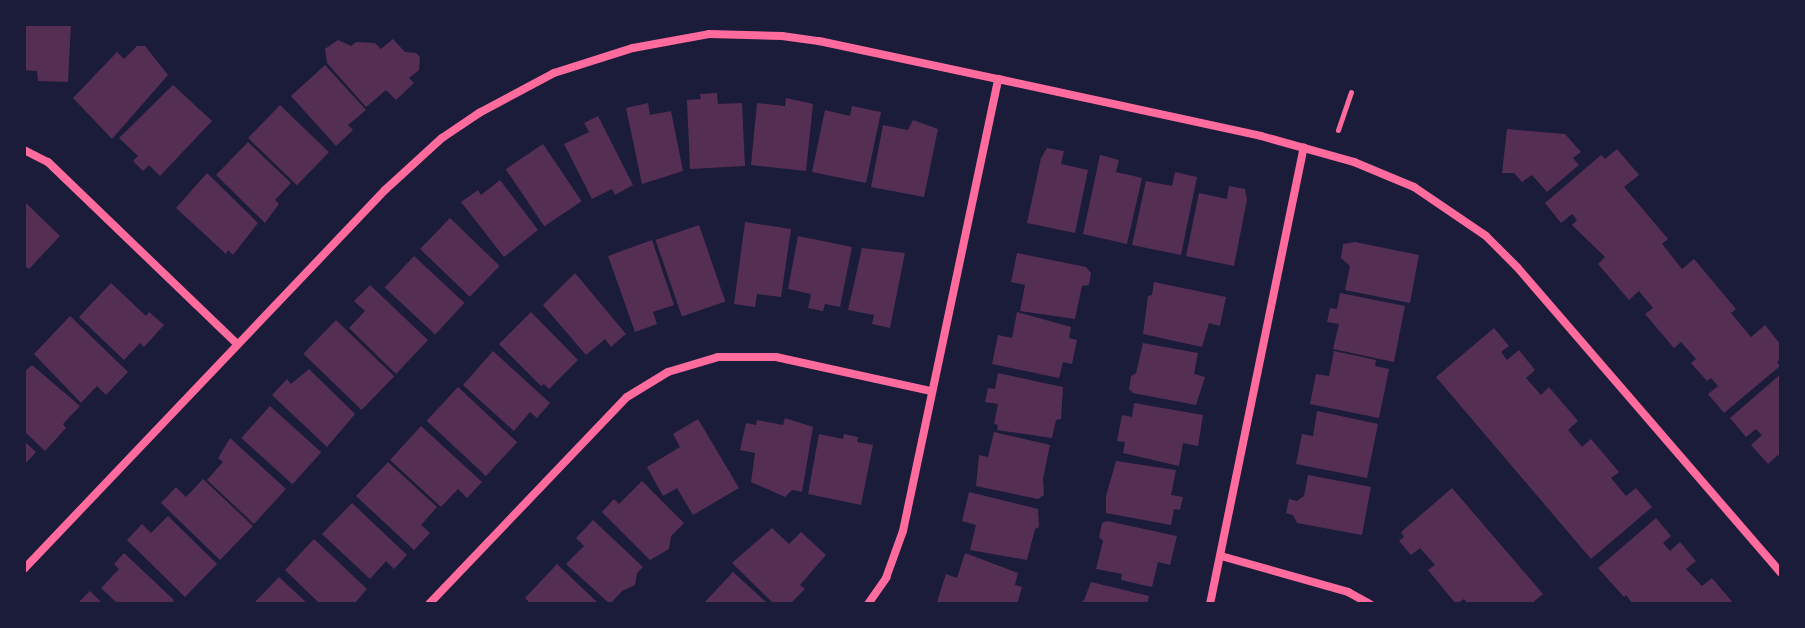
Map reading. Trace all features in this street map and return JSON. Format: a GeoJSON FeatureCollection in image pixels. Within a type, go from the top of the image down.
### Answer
{"type":"FeatureCollection","features":[{"type":"Feature","properties":{"kind":"street"},"geometry":{"type":"LineString","coordinates":[[24,569],[385,190],[442,138],[520,90],[599,57],[669,39],[709,34],[782,36],[998,79],[1304,148],[1390,175],[1442,204],[1486,236],[1552,305],[1781,573]]}},
{"type":"Feature","properties":{"kind":"street"},"geometry":{"type":"LineString","coordinates":[[868,604],[886,578],[896,554],[998,79]]}},
{"type":"Feature","properties":{"kind":"street"},"geometry":{"type":"LineString","coordinates":[[1210,604],[1304,148]]}},
{"type":"Feature","properties":{"kind":"street"},"geometry":{"type":"LineString","coordinates":[[24,150],[48,162],[237,344]]}},
{"type":"Feature","properties":{"kind":"street"},"geometry":{"type":"LineString","coordinates":[[429,604],[627,397],[668,372],[718,357],[776,357],[931,391]]}},
{"type":"Feature","properties":{"kind":"street"},"geometry":{"type":"LineString","coordinates":[[1221,556],[1348,592],[1370,604]]}},
{"type":"Feature","properties":{"kind":"path"},"geometry":{"type":"LineString","coordinates":[[1338,130],[1351,92]]}},
{"type":"Feature","properties":{"kind":"building"},"geometry":{"type":"Polygon","coordinates":[[[24,24],[71,24],[68,82],[38,81],[37,71],[24,70],[24,24]]]}},
{"type":"Feature","properties":{"kind":"building"},"geometry":{"type":"Polygon","coordinates":[[[393,39],[405,52],[416,53],[420,57],[419,70],[409,78],[414,83],[396,100],[386,90],[366,107],[327,63],[325,49],[338,40],[351,46],[356,42],[375,43],[381,49],[393,39]]]}},
{"type":"Feature","properties":{"kind":"building"},"geometry":{"type":"Polygon","coordinates":[[[137,46],[145,46],[168,75],[112,139],[73,98],[117,52],[124,59],[137,46]]]}},
{"type":"Feature","properties":{"kind":"building"},"geometry":{"type":"Polygon","coordinates":[[[325,65],[366,110],[348,125],[353,130],[336,146],[291,96],[325,65]]]}},
{"type":"Feature","properties":{"kind":"building"},"geometry":{"type":"Polygon","coordinates":[[[173,85],[212,121],[160,176],[149,165],[143,171],[133,161],[138,156],[119,138],[173,85]]]}},
{"type":"Feature","properties":{"kind":"building"},"geometry":{"type":"Polygon","coordinates":[[[717,93],[718,104],[742,103],[745,166],[690,169],[687,100],[701,99],[700,94],[717,93]]]}},
{"type":"Feature","properties":{"kind":"building"},"geometry":{"type":"Polygon","coordinates":[[[786,98],[813,104],[806,171],[751,165],[757,103],[785,106],[786,98]]]}},
{"type":"Feature","properties":{"kind":"building"},"geometry":{"type":"Polygon","coordinates":[[[648,103],[650,115],[671,111],[683,171],[642,184],[626,108],[648,103]]]}},
{"type":"Feature","properties":{"kind":"building"},"geometry":{"type":"Polygon","coordinates":[[[280,105],[329,152],[297,185],[248,138],[280,105]]]}},
{"type":"Feature","properties":{"kind":"building"},"geometry":{"type":"Polygon","coordinates":[[[852,106],[881,112],[866,183],[812,172],[825,110],[850,116],[852,106]]]}},
{"type":"Feature","properties":{"kind":"building"},"geometry":{"type":"Polygon","coordinates":[[[598,116],[633,185],[615,195],[612,189],[592,199],[564,144],[589,132],[584,123],[598,116]]]}},
{"type":"Feature","properties":{"kind":"building"},"geometry":{"type":"Polygon","coordinates":[[[913,120],[938,129],[924,197],[871,187],[883,125],[908,130],[913,120]]]}},
{"type":"Feature","properties":{"kind":"building"},"geometry":{"type":"Polygon","coordinates":[[[1507,129],[1565,134],[1581,152],[1573,158],[1579,165],[1547,192],[1532,175],[1522,182],[1514,173],[1502,173],[1507,129]]]}},
{"type":"Feature","properties":{"kind":"building"},"geometry":{"type":"Polygon","coordinates":[[[248,142],[291,183],[275,200],[279,204],[265,223],[216,175],[248,142]]]}},
{"type":"Feature","properties":{"kind":"building"},"geometry":{"type":"Polygon","coordinates":[[[543,144],[582,201],[544,226],[506,169],[543,144]]]}},
{"type":"Feature","properties":{"kind":"building"},"geometry":{"type":"Polygon","coordinates":[[[1047,148],[1064,151],[1061,164],[1088,170],[1075,233],[1027,223],[1041,158],[1047,148]]]}},
{"type":"Feature","properties":{"kind":"building"},"geometry":{"type":"Polygon","coordinates":[[[1617,149],[1639,175],[1624,187],[1668,239],[1662,244],[1682,269],[1694,259],[1736,309],[1731,313],[1751,337],[1765,325],[1781,345],[1781,358],[1777,362],[1780,366],[1724,413],[1708,394],[1718,386],[1711,378],[1707,381],[1691,363],[1696,359],[1681,342],[1674,348],[1645,314],[1653,308],[1639,291],[1629,300],[1598,264],[1605,257],[1572,225],[1577,220],[1572,214],[1561,223],[1545,203],[1601,155],[1605,159],[1617,149]]]}},
{"type":"Feature","properties":{"kind":"building"},"geometry":{"type":"Polygon","coordinates":[[[1100,155],[1119,160],[1116,172],[1142,178],[1127,244],[1083,234],[1100,155]]]}},
{"type":"Feature","properties":{"kind":"building"},"geometry":{"type":"Polygon","coordinates":[[[1175,172],[1197,177],[1181,255],[1132,245],[1146,181],[1172,186],[1175,172]]]}},
{"type":"Feature","properties":{"kind":"building"},"geometry":{"type":"Polygon","coordinates":[[[207,173],[258,223],[233,255],[228,250],[226,254],[176,208],[207,173]]]}},
{"type":"Feature","properties":{"kind":"building"},"geometry":{"type":"Polygon","coordinates":[[[500,180],[538,230],[504,257],[461,202],[478,190],[481,195],[500,180]]]}},
{"type":"Feature","properties":{"kind":"building"},"geometry":{"type":"Polygon","coordinates":[[[1229,186],[1245,189],[1247,200],[1234,266],[1186,256],[1199,193],[1227,199],[1229,186]]]}},
{"type":"Feature","properties":{"kind":"building"},"geometry":{"type":"Polygon","coordinates":[[[24,201],[60,236],[29,269],[24,265],[24,201]]]}},
{"type":"Feature","properties":{"kind":"building"},"geometry":{"type":"Polygon","coordinates":[[[450,218],[500,266],[470,297],[420,249],[450,218]]]}},
{"type":"Feature","properties":{"kind":"building"},"geometry":{"type":"Polygon","coordinates":[[[745,222],[791,229],[781,297],[757,294],[755,307],[734,304],[745,222]]]}},
{"type":"Feature","properties":{"kind":"building"},"geometry":{"type":"Polygon","coordinates":[[[699,225],[725,302],[682,317],[656,240],[699,225]]]}},
{"type":"Feature","properties":{"kind":"building"},"geometry":{"type":"Polygon","coordinates":[[[798,236],[852,247],[840,307],[825,304],[823,311],[808,308],[811,294],[788,289],[798,236]]]}},
{"type":"Feature","properties":{"kind":"building"},"geometry":{"type":"Polygon","coordinates":[[[652,240],[674,305],[653,312],[657,324],[635,332],[608,256],[652,240]]]}},
{"type":"Feature","properties":{"kind":"building"},"geometry":{"type":"Polygon","coordinates":[[[1355,242],[1419,255],[1410,303],[1345,290],[1350,266],[1341,258],[1343,244],[1355,242]]]}},
{"type":"Feature","properties":{"kind":"building"},"geometry":{"type":"Polygon","coordinates":[[[862,248],[905,253],[890,328],[872,324],[874,315],[848,310],[862,248]]]}},
{"type":"Feature","properties":{"kind":"building"},"geometry":{"type":"Polygon","coordinates":[[[1017,253],[1086,267],[1091,273],[1089,285],[1082,286],[1075,319],[1020,311],[1025,285],[1011,282],[1017,253]]]}},
{"type":"Feature","properties":{"kind":"building"},"geometry":{"type":"Polygon","coordinates":[[[414,256],[464,303],[435,335],[385,287],[414,256]]]}},
{"type":"Feature","properties":{"kind":"building"},"geometry":{"type":"Polygon","coordinates":[[[575,273],[626,334],[611,347],[605,339],[586,355],[543,305],[575,273]]]}},
{"type":"Feature","properties":{"kind":"building"},"geometry":{"type":"Polygon","coordinates":[[[1154,282],[1226,297],[1220,326],[1209,323],[1202,347],[1143,334],[1148,296],[1152,295],[1154,282]]]}},
{"type":"Feature","properties":{"kind":"building"},"geometry":{"type":"Polygon","coordinates":[[[111,283],[146,316],[149,312],[164,325],[144,347],[140,343],[124,360],[79,317],[111,283]]]}},
{"type":"Feature","properties":{"kind":"building"},"geometry":{"type":"Polygon","coordinates":[[[370,285],[428,340],[396,374],[349,328],[365,311],[354,301],[370,285]]]}},
{"type":"Feature","properties":{"kind":"building"},"geometry":{"type":"Polygon","coordinates":[[[1340,293],[1405,306],[1394,362],[1333,349],[1339,324],[1327,322],[1330,308],[1337,309],[1340,293]]]}},
{"type":"Feature","properties":{"kind":"building"},"geometry":{"type":"Polygon","coordinates":[[[531,312],[578,360],[549,389],[544,384],[541,386],[499,344],[531,312]]]}},
{"type":"Feature","properties":{"kind":"building"},"geometry":{"type":"Polygon","coordinates":[[[1017,312],[1071,327],[1069,338],[1077,340],[1072,364],[1063,362],[1059,378],[992,364],[998,335],[1012,338],[1017,312]]]}},
{"type":"Feature","properties":{"kind":"building"},"geometry":{"type":"Polygon","coordinates":[[[70,316],[128,372],[106,395],[97,386],[81,403],[34,354],[70,316]]]}},
{"type":"Feature","properties":{"kind":"building"},"geometry":{"type":"Polygon","coordinates":[[[336,320],[394,376],[362,410],[303,354],[336,320]]]}},
{"type":"Feature","properties":{"kind":"building"},"geometry":{"type":"Polygon","coordinates":[[[1494,328],[1509,346],[1501,352],[1507,360],[1519,350],[1535,370],[1526,378],[1541,395],[1549,387],[1578,421],[1568,430],[1582,447],[1591,439],[1619,472],[1611,478],[1626,496],[1636,488],[1652,507],[1591,559],[1436,377],[1494,328]]]}},
{"type":"Feature","properties":{"kind":"building"},"geometry":{"type":"Polygon","coordinates":[[[1143,343],[1198,353],[1194,374],[1205,377],[1196,405],[1133,393],[1129,389],[1143,343]]]}},
{"type":"Feature","properties":{"kind":"building"},"geometry":{"type":"Polygon","coordinates":[[[493,351],[550,403],[537,418],[530,412],[514,431],[463,385],[493,351]]]}},
{"type":"Feature","properties":{"kind":"building"},"geometry":{"type":"Polygon","coordinates":[[[1334,351],[1376,360],[1375,366],[1389,369],[1379,418],[1310,404],[1316,374],[1329,376],[1334,351]]]}},
{"type":"Feature","properties":{"kind":"building"},"geometry":{"type":"Polygon","coordinates":[[[32,365],[80,406],[63,424],[66,428],[45,451],[24,431],[24,372],[32,365]]]}},
{"type":"Feature","properties":{"kind":"building"},"geometry":{"type":"Polygon","coordinates":[[[309,369],[355,414],[327,447],[272,395],[287,379],[291,384],[309,369]]]}},
{"type":"Feature","properties":{"kind":"building"},"geometry":{"type":"Polygon","coordinates":[[[998,373],[1063,387],[1061,419],[1056,420],[1052,438],[997,430],[998,425],[994,424],[998,404],[985,402],[988,388],[995,389],[998,373]]]}},
{"type":"Feature","properties":{"kind":"building"},"geometry":{"type":"Polygon","coordinates":[[[1781,374],[1781,458],[1778,455],[1768,464],[1751,445],[1762,435],[1756,429],[1746,437],[1730,418],[1781,374]]]}},
{"type":"Feature","properties":{"kind":"building"},"geometry":{"type":"Polygon","coordinates":[[[458,387],[517,442],[486,476],[427,421],[458,387]]]}},
{"type":"Feature","properties":{"kind":"building"},"geometry":{"type":"Polygon","coordinates":[[[1134,403],[1203,415],[1198,446],[1183,443],[1179,466],[1123,453],[1125,442],[1117,441],[1122,415],[1132,417],[1134,403]]]}},
{"type":"Feature","properties":{"kind":"building"},"geometry":{"type":"Polygon","coordinates":[[[270,406],[321,452],[293,484],[241,438],[270,406]]]}},
{"type":"Feature","properties":{"kind":"building"},"geometry":{"type":"Polygon","coordinates":[[[1317,411],[1378,424],[1367,478],[1296,464],[1302,434],[1313,436],[1317,411]]]}},
{"type":"Feature","properties":{"kind":"building"},"geometry":{"type":"Polygon","coordinates":[[[785,418],[813,427],[802,492],[792,490],[785,497],[751,482],[755,453],[740,450],[746,423],[756,425],[757,420],[783,425],[785,418]]]}},
{"type":"Feature","properties":{"kind":"building"},"geometry":{"type":"Polygon","coordinates":[[[698,419],[739,488],[693,515],[677,488],[663,496],[647,467],[680,447],[673,434],[698,419]]]}},
{"type":"Feature","properties":{"kind":"building"},"geometry":{"type":"Polygon","coordinates":[[[421,426],[482,482],[467,498],[458,489],[441,507],[390,460],[421,426]]]}},
{"type":"Feature","properties":{"kind":"building"},"geometry":{"type":"Polygon","coordinates":[[[994,432],[1050,445],[1043,479],[1044,495],[1038,499],[976,486],[979,455],[988,457],[994,432]]]}},
{"type":"Feature","properties":{"kind":"building"},"geometry":{"type":"Polygon","coordinates":[[[819,434],[843,439],[844,434],[858,437],[857,442],[873,445],[861,505],[808,494],[819,434]]]}},
{"type":"Feature","properties":{"kind":"building"},"geometry":{"type":"Polygon","coordinates":[[[230,438],[286,489],[254,524],[207,480],[223,462],[218,458],[230,438]]]}},
{"type":"Feature","properties":{"kind":"building"},"geometry":{"type":"Polygon","coordinates":[[[24,441],[36,452],[24,465],[24,441]]]}},
{"type":"Feature","properties":{"kind":"building"},"geometry":{"type":"Polygon","coordinates":[[[1116,461],[1176,470],[1171,495],[1183,497],[1180,510],[1174,509],[1171,525],[1106,513],[1106,496],[1116,461]]]}},
{"type":"Feature","properties":{"kind":"building"},"geometry":{"type":"Polygon","coordinates":[[[388,462],[437,507],[421,525],[430,533],[414,550],[356,496],[388,462]]]}},
{"type":"Feature","properties":{"kind":"building"},"geometry":{"type":"Polygon","coordinates":[[[1308,475],[1371,487],[1362,535],[1297,523],[1293,515],[1286,513],[1289,499],[1297,501],[1304,496],[1308,475]]]}},
{"type":"Feature","properties":{"kind":"building"},"geometry":{"type":"Polygon","coordinates":[[[203,479],[253,526],[220,560],[161,503],[176,487],[186,497],[203,479]]]}},
{"type":"Feature","properties":{"kind":"building"},"geometry":{"type":"Polygon","coordinates":[[[642,481],[684,523],[671,536],[669,549],[650,560],[602,512],[614,499],[619,504],[642,481]]]}},
{"type":"Feature","properties":{"kind":"building"},"geometry":{"type":"Polygon","coordinates":[[[1452,488],[1543,594],[1531,604],[1468,604],[1464,599],[1456,604],[1428,570],[1435,565],[1420,548],[1411,555],[1399,541],[1404,537],[1401,532],[1452,488]]]}},
{"type":"Feature","properties":{"kind":"building"},"geometry":{"type":"Polygon","coordinates":[[[969,492],[1038,509],[1039,527],[1035,529],[1027,560],[970,550],[976,525],[962,521],[969,492]]]}},
{"type":"Feature","properties":{"kind":"building"},"geometry":{"type":"Polygon","coordinates":[[[352,503],[407,555],[394,569],[386,561],[370,579],[322,534],[352,503]]]}},
{"type":"Feature","properties":{"kind":"building"},"geometry":{"type":"Polygon","coordinates":[[[168,516],[217,564],[185,597],[127,540],[142,524],[151,533],[168,516]]]}},
{"type":"Feature","properties":{"kind":"building"},"geometry":{"type":"Polygon","coordinates":[[[1656,518],[1671,536],[1663,543],[1670,551],[1680,542],[1696,561],[1686,569],[1702,586],[1712,578],[1734,604],[1633,604],[1626,595],[1624,597],[1598,568],[1656,518]]]}},
{"type":"Feature","properties":{"kind":"building"},"geometry":{"type":"Polygon","coordinates":[[[593,520],[643,567],[637,573],[635,585],[622,591],[610,604],[566,564],[584,546],[576,538],[593,520]]]}},
{"type":"Feature","properties":{"kind":"building"},"geometry":{"type":"Polygon","coordinates":[[[1107,521],[1177,536],[1170,565],[1158,562],[1152,587],[1121,580],[1122,574],[1096,569],[1103,541],[1099,537],[1102,523],[1107,521]]]}},
{"type":"Feature","properties":{"kind":"building"},"geometry":{"type":"Polygon","coordinates":[[[772,528],[789,544],[801,532],[826,555],[800,585],[805,589],[790,604],[774,604],[732,563],[772,528]]]}},
{"type":"Feature","properties":{"kind":"building"},"geometry":{"type":"Polygon","coordinates":[[[314,539],[367,589],[354,604],[320,604],[285,570],[314,539]]]}},
{"type":"Feature","properties":{"kind":"building"},"geometry":{"type":"Polygon","coordinates":[[[124,553],[174,600],[171,604],[118,604],[101,588],[119,569],[114,564],[124,553]]]}},
{"type":"Feature","properties":{"kind":"building"},"geometry":{"type":"Polygon","coordinates":[[[965,553],[1018,573],[1015,585],[1022,587],[1017,604],[937,602],[946,574],[957,578],[965,553]]]}},
{"type":"Feature","properties":{"kind":"building"},"geometry":{"type":"Polygon","coordinates":[[[557,564],[599,604],[531,604],[525,598],[557,564]]]}},
{"type":"Feature","properties":{"kind":"building"},"geometry":{"type":"Polygon","coordinates":[[[733,572],[768,604],[703,604],[733,572]]]}},
{"type":"Feature","properties":{"kind":"building"},"geometry":{"type":"Polygon","coordinates":[[[279,577],[308,604],[253,604],[279,577]]]}},
{"type":"Feature","properties":{"kind":"building"},"geometry":{"type":"Polygon","coordinates":[[[1091,582],[1149,596],[1147,604],[1079,604],[1084,600],[1091,582]]]}},
{"type":"Feature","properties":{"kind":"building"},"geometry":{"type":"Polygon","coordinates":[[[90,591],[103,604],[77,604],[90,591]]]}}]}
